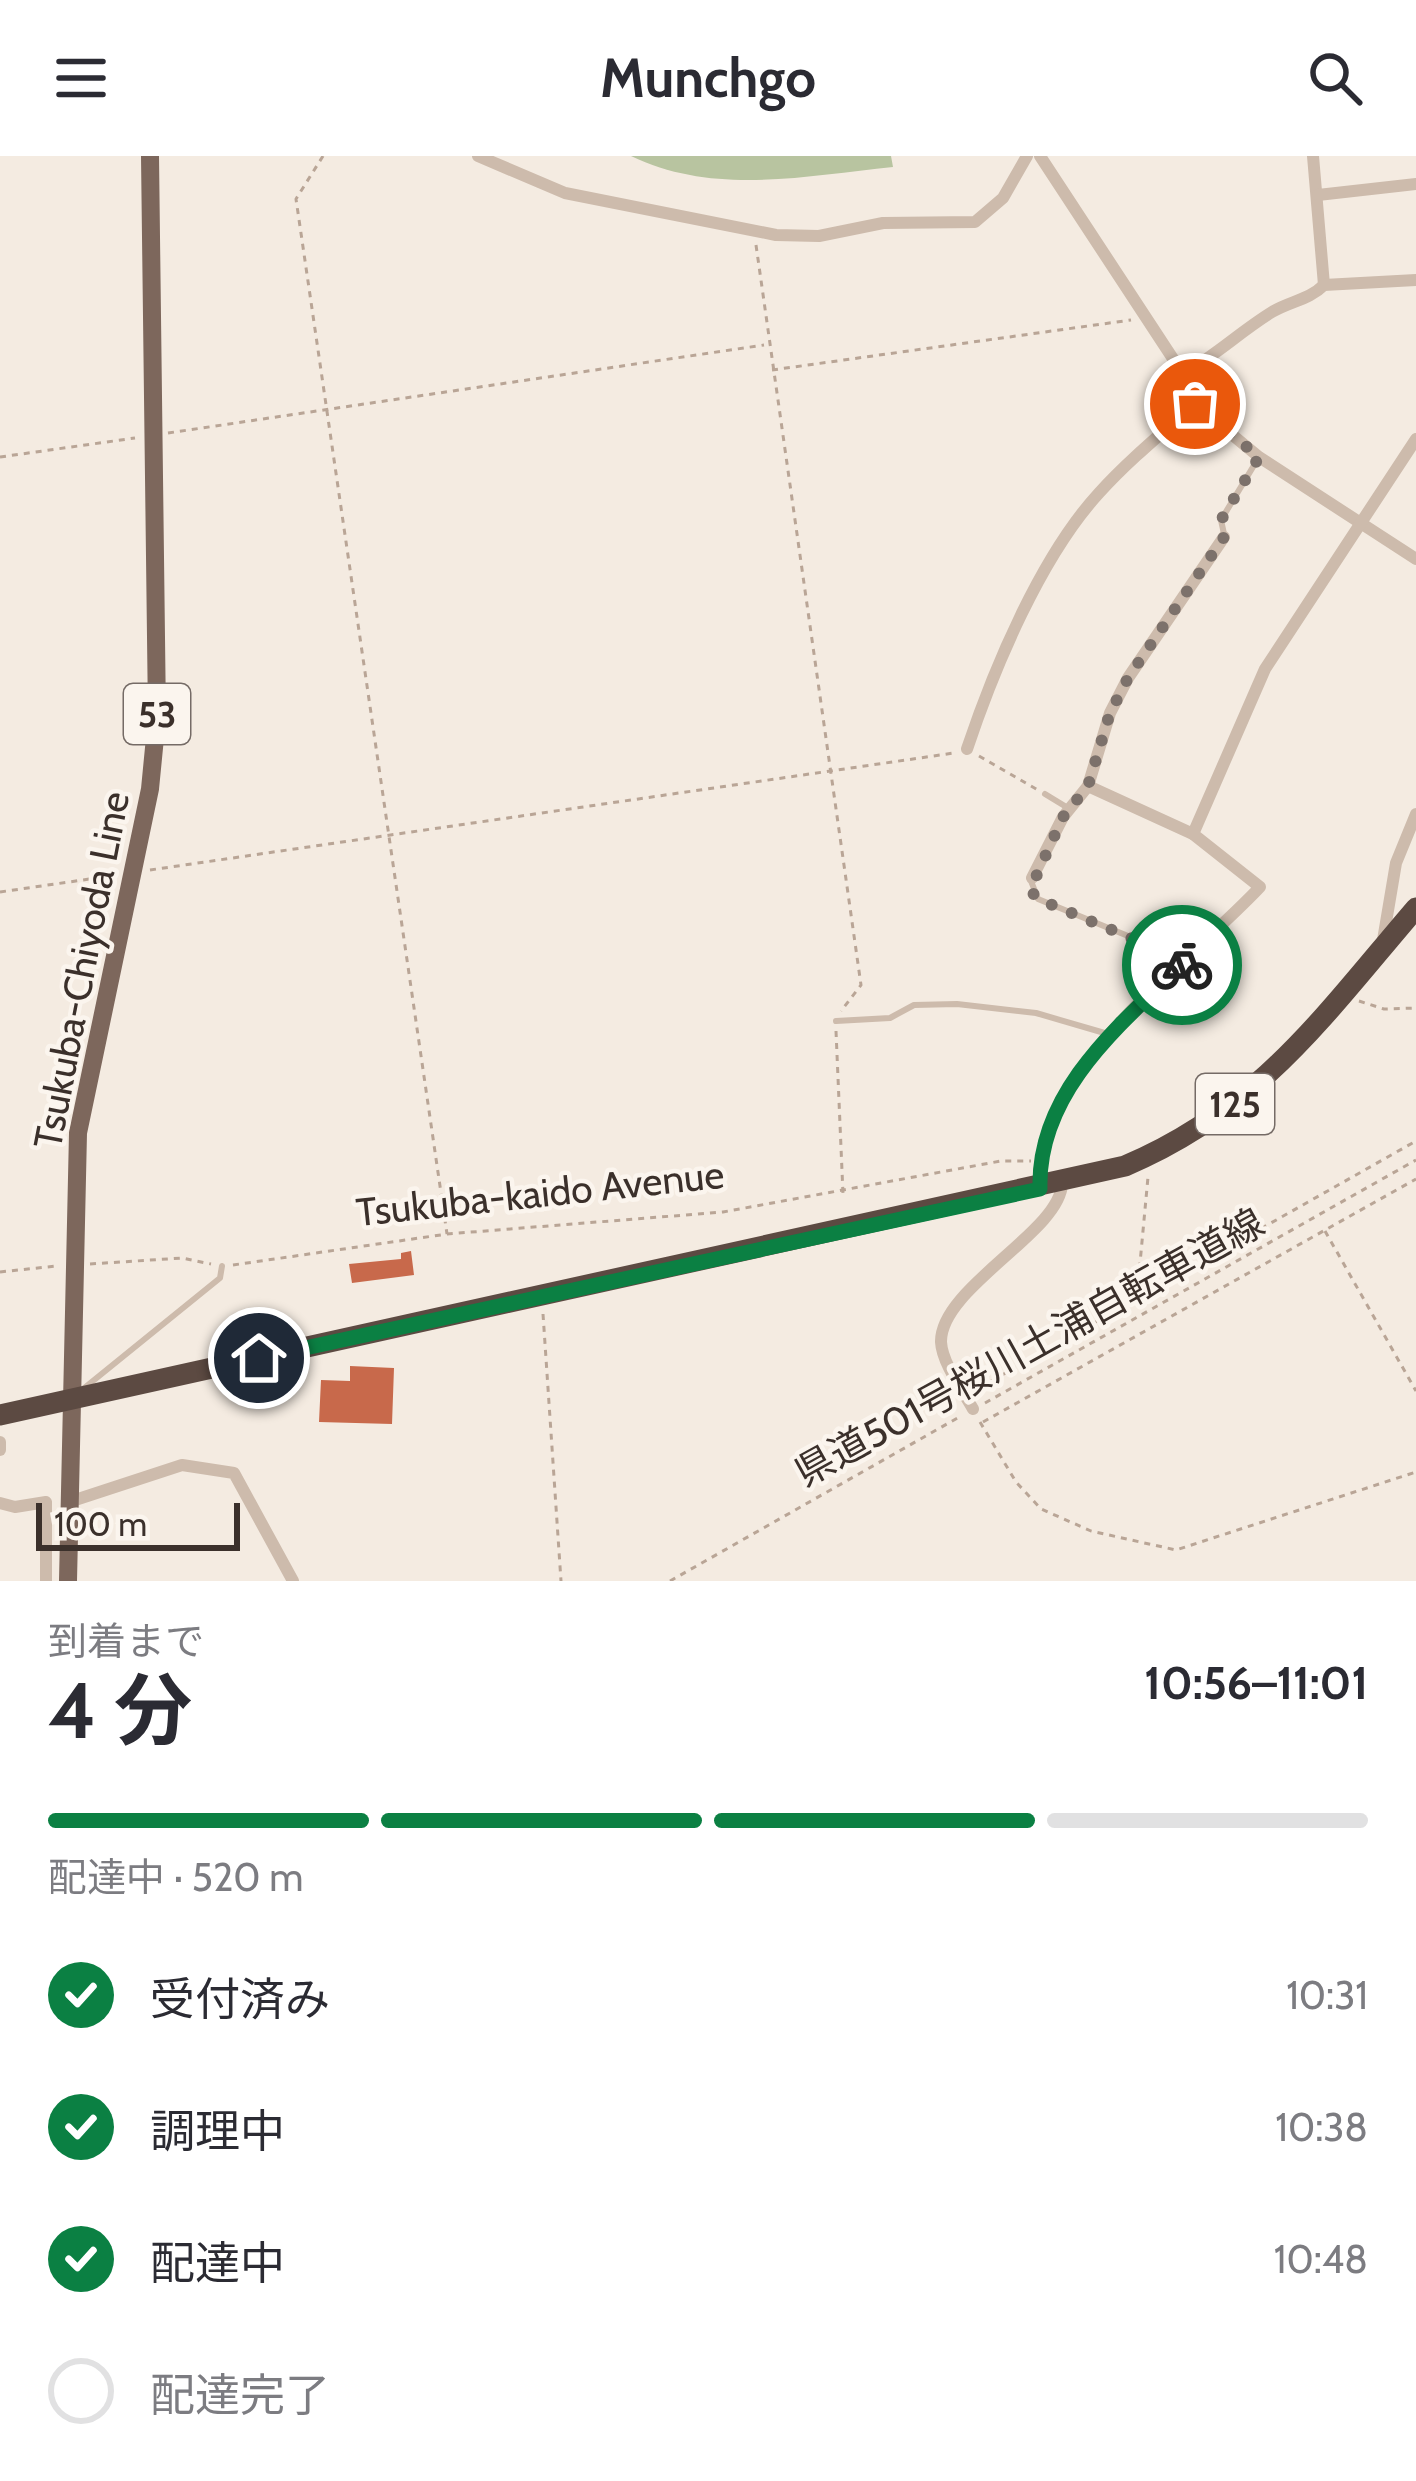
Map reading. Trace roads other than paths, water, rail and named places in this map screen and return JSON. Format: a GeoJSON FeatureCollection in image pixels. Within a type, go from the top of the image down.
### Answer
{"type":"FeatureCollection","features":[{"type":"Feature","properties":{"kind":"highway","name":"Tsukuba-kaido Avenue"},"geometry":{"type":"LineString","coordinates":[[0,1415],[1051,1186],[1144,1158],[1214,1122],[1258,1086],[1416,908]]}},
{"type":"Feature","properties":{"kind":"main road","name":"Tsukuba-Chiyoda Line"},"geometry":{"type":"LineString","coordinates":[[68,1581],[78,1133],[88,1065],[134,872],[157,718],[150,156]]}},
{"type":"Feature","properties":{"kind":"street"},"geometry":{"type":"LineString","coordinates":[[478,156],[565,193],[757,231],[820,236],[884,223],[975,221],[1003,198],[1027,156]]}},
{"type":"Feature","properties":{"kind":"street"},"geometry":{"type":"LineString","coordinates":[[1040,156],[1183,374],[1195,404],[1259,457],[1416,559]]}},
{"type":"Feature","properties":{"kind":"street"},"geometry":{"type":"LineString","coordinates":[[1313,156],[1324,285]]}},
{"type":"Feature","properties":{"kind":"street"},"geometry":{"type":"LineString","coordinates":[[1318,195],[1416,184]]}},
{"type":"Feature","properties":{"kind":"street"},"geometry":{"type":"LineString","coordinates":[[1183,374],[1224,352],[1267,315],[1313,296],[1324,285],[1416,280]]}},
{"type":"Feature","properties":{"kind":"street"},"geometry":{"type":"LineString","coordinates":[[967,749],[995,667],[1060,547],[1096,496],[1195,404]]}},
{"type":"Feature","properties":{"kind":"street"},"geometry":{"type":"LineString","coordinates":[[1193,834],[1265,669],[1416,439]]}},
{"type":"Feature","properties":{"kind":"street"},"geometry":{"type":"LineString","coordinates":[[1032,878],[1088,786],[1110,713],[1128,678],[1224,537]]}},
{"type":"Feature","properties":{"kind":"street"},"geometry":{"type":"LineString","coordinates":[[974,1409],[942,1348],[945,1327],[1013,1245],[1054,1213],[1051,1186],[1039,1162],[1064,1093],[1112,1035],[1260,887],[1193,834],[1088,786]]}},
{"type":"Feature","properties":{"kind":"street"},"geometry":{"type":"LineString","coordinates":[[1382,947],[1396,863],[1416,814]]}},
{"type":"Feature","properties":{"kind":"street"},"geometry":{"type":"LineString","coordinates":[[69,1502],[182,1466],[233,1473],[293,1581]]}},
{"type":"Feature","properties":{"kind":"street"},"geometry":{"type":"LineString","coordinates":[[0,1503],[15,1507],[46,1502],[46,1581]]}},
{"type":"Feature","properties":{"kind":"lane"},"geometry":{"type":"LineString","coordinates":[[1224,537],[1221,520],[1259,457]]}},
{"type":"Feature","properties":{"kind":"lane"},"geometry":{"type":"LineString","coordinates":[[1045,794],[1070,810]]}},
{"type":"Feature","properties":{"kind":"lane"},"geometry":{"type":"LineString","coordinates":[[1032,878],[1030,890],[1038,899],[1186,961]]}},
{"type":"Feature","properties":{"kind":"lane"},"geometry":{"type":"LineString","coordinates":[[836,1021],[890,1018],[914,1005],[957,1004],[1036,1012],[1112,1035]]}},
{"type":"Feature","properties":{"kind":"lane","name":"Tsukuba-kaido Avenue"},"geometry":{"type":"LineString","coordinates":[[73,1398],[220,1278],[222,1266]]}}]}
